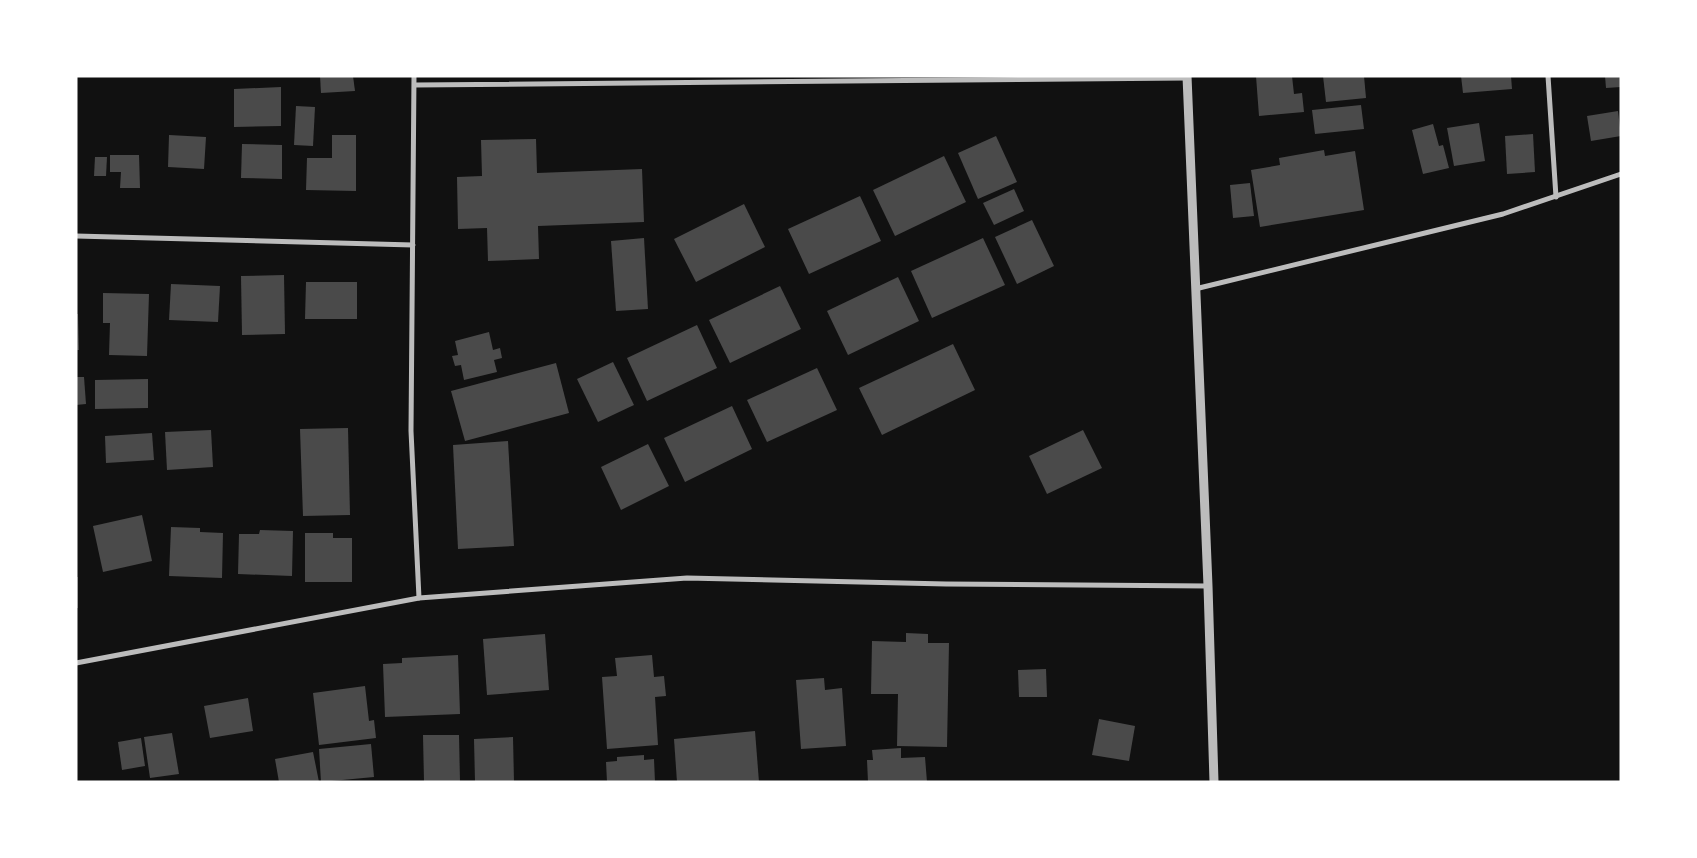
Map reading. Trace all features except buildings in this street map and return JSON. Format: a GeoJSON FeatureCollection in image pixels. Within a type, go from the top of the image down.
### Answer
{"type":"FeatureCollection","features":[{"type":"Feature","properties":{"kind":"street"},"geometry":{"type":"LineString","coordinates":[[414,76],[411,431],[418,598]]}},
{"type":"Feature","properties":{"kind":"street"},"geometry":{"type":"LineString","coordinates":[[1548,76],[1556,197]]}},
{"type":"Feature","properties":{"kind":"street"},"geometry":{"type":"LineString","coordinates":[[415,85],[1187,77],[1208,586],[1214,782]]}},
{"type":"Feature","properties":{"kind":"street"},"geometry":{"type":"LineString","coordinates":[[1195,289],[1444,230],[1503,214],[1621,174]]}},
{"type":"Feature","properties":{"kind":"street"},"geometry":{"type":"LineString","coordinates":[[76,236],[413,245]]}},
{"type":"Feature","properties":{"kind":"street"},"geometry":{"type":"LineString","coordinates":[[76,663],[418,598],[686,578],[946,584],[1208,586]]}}]}
